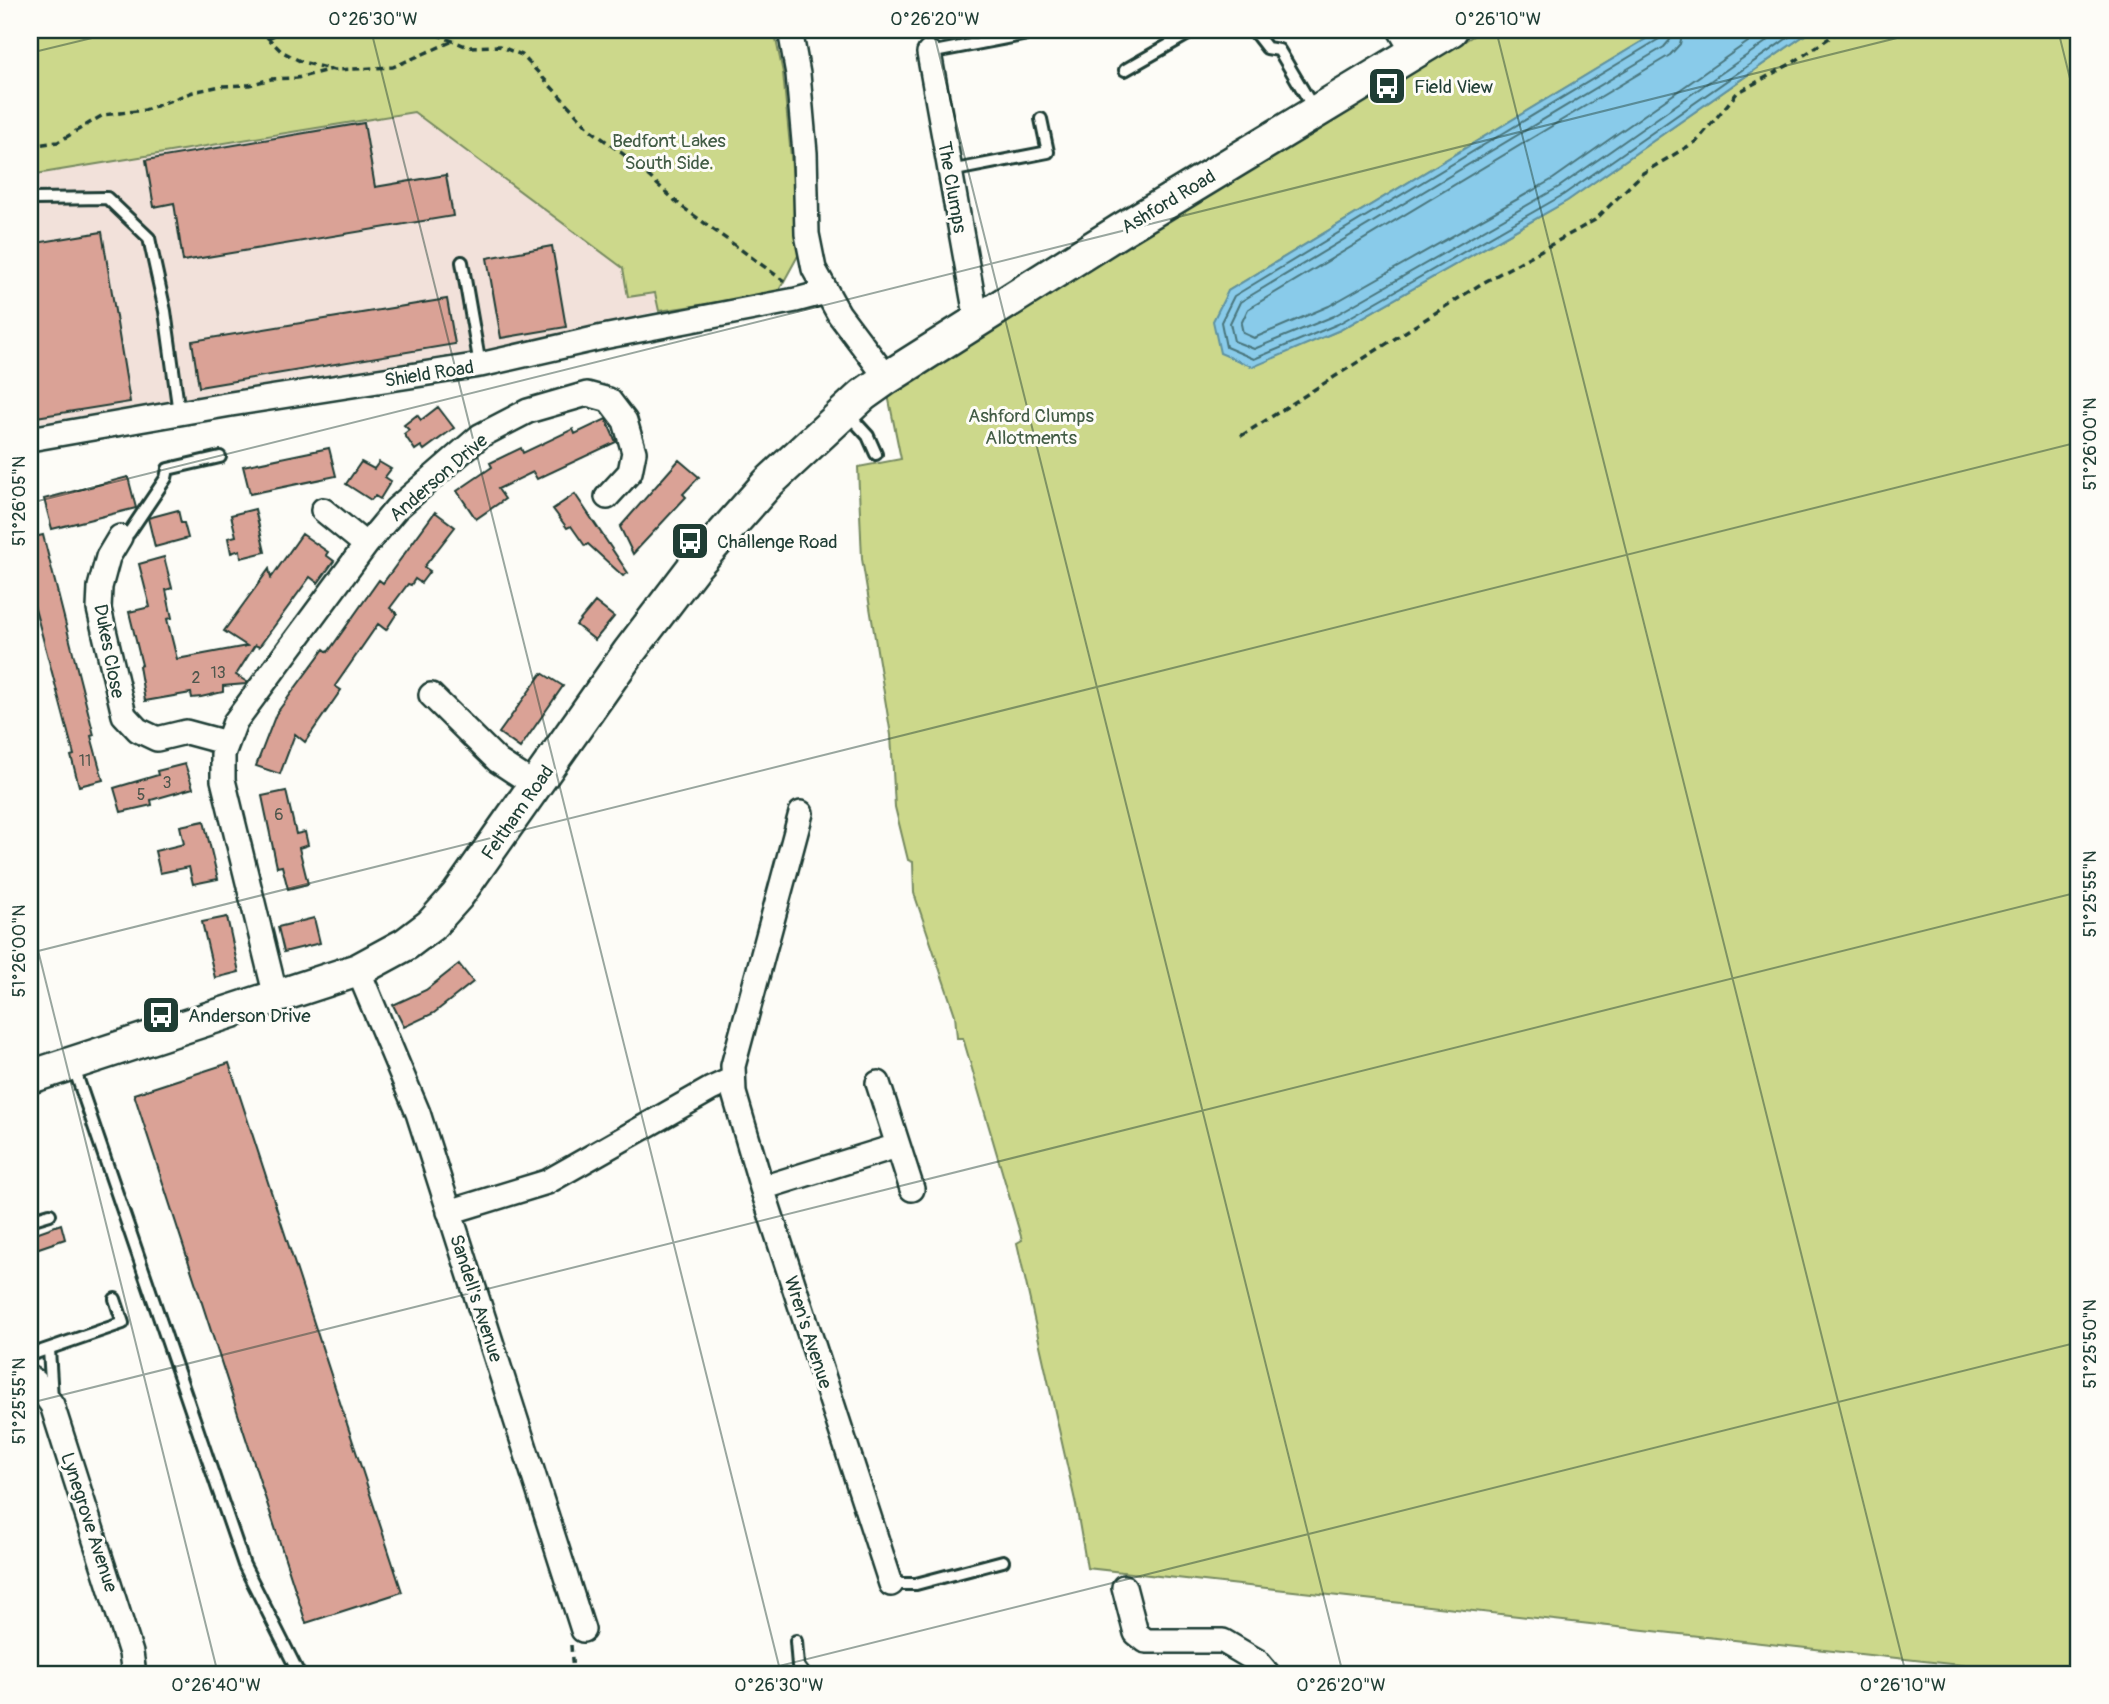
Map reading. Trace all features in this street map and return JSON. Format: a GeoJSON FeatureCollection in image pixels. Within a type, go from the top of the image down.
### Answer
{"type":"FeatureCollection","features":[{"type":"Feature","properties":{"kind":"main road","name":"Ashford Road"},"geometry":{"type":"LineString","coordinates":[[887,378],[1315,111],[1407,41],[1451,30]]}},
{"type":"Feature","properties":{"kind":"main road","name":"Feltham Road"},"geometry":{"type":"LineString","coordinates":[[30,1077],[358,970],[406,944],[432,925],[457,896],[629,652],[693,568],[768,483],[845,411],[887,378]]}},
{"type":"Feature","properties":{"kind":"street"},"geometry":{"type":"LineString","coordinates":[[790,30],[798,74],[805,153],[807,234],[814,269],[839,314],[887,378]]}},
{"type":"Feature","properties":{"kind":"street","name":"The Clumps"},"geometry":{"type":"LineString","coordinates":[[929,53],[977,321]]}},
{"type":"Feature","properties":{"kind":"street","name":"Shield Road"},"geometry":{"type":"LineString","coordinates":[[30,439],[480,365],[826,292]]}},
{"type":"Feature","properties":{"kind":"street","name":"Anderson Drive"},"geometry":{"type":"LineString","coordinates":[[276,997],[223,780],[223,754],[235,722],[366,545],[396,509],[480,436],[528,411],[587,394],[609,400],[625,421],[634,452],[631,472],[607,497]]}},
{"type":"Feature","properties":{"kind":"street"},"geometry":{"type":"LineString","coordinates":[[323,510],[366,545]]}},
{"type":"Feature","properties":{"kind":"street","name":"Dukes Close"},"geometry":{"type":"LineString","coordinates":[[120,537],[99,552],[99,609],[124,715],[138,730],[157,739],[186,732],[227,743]]}},
{"type":"Feature","properties":{"kind":"street"},"geometry":{"type":"LineString","coordinates":[[431,695],[498,761],[536,786]]}},
{"type":"Feature","properties":{"kind":"street","name":"Wren's Avenue"},"geometry":{"type":"LineString","coordinates":[[802,813],[733,1066],[734,1093],[762,1188],[891,1584]]}},
{"type":"Feature","properties":{"kind":"street","name":"Sandell's Avenue"},"geometry":{"type":"LineString","coordinates":[[358,970],[418,1113],[583,1630]]}},
{"type":"Feature","properties":{"kind":"street"},"geometry":{"type":"LineString","coordinates":[[449,1212],[547,1182],[710,1089],[733,1079]]}},
{"type":"Feature","properties":{"kind":"street"},"geometry":{"type":"LineString","coordinates":[[878,1083],[912,1189]]}},
{"type":"Feature","properties":{"kind":"street"},"geometry":{"type":"LineString","coordinates":[[762,1188],[898,1146]]}},
{"type":"Feature","properties":{"kind":"street","name":"Lynegrove Avenue"},"geometry":{"type":"LineString","coordinates":[[30,1378],[52,1405],[131,1653],[135,1674]]}},
{"type":"Feature","properties":{"kind":"street"},"geometry":{"type":"LineString","coordinates":[[1124,1587],[1136,1633],[1146,1641],[1223,1641],[1257,1661],[1268,1674]]}},
{"type":"Feature","properties":{"kind":"lane"},"geometry":{"type":"LineString","coordinates":[[1125,70],[1195,30]]}},
{"type":"Feature","properties":{"kind":"lane"},"geometry":{"type":"LineString","coordinates":[[1253,30],[1267,48],[1279,50],[1315,111]]}},
{"type":"Feature","properties":{"kind":"lane"},"geometry":{"type":"LineString","coordinates":[[929,53],[1044,31]]}},
{"type":"Feature","properties":{"kind":"lane"},"geometry":{"type":"LineString","coordinates":[[950,172],[1048,152],[1041,119]]}},
{"type":"Feature","properties":{"kind":"lane"},"geometry":{"type":"LineString","coordinates":[[34,199],[107,198],[149,239],[164,311],[179,413]]}},
{"type":"Feature","properties":{"kind":"lane"},"geometry":{"type":"LineString","coordinates":[[463,262],[480,365]]}},
{"type":"Feature","properties":{"kind":"lane"},"geometry":{"type":"LineString","coordinates":[[845,411],[868,436],[876,454]]}},
{"type":"Feature","properties":{"kind":"lane"},"geometry":{"type":"LineString","coordinates":[[120,537],[129,533],[166,478],[168,469],[220,457]]}},
{"type":"Feature","properties":{"kind":"lane"},"geometry":{"type":"LineString","coordinates":[[72,1062],[244,1565],[299,1674]]}},
{"type":"Feature","properties":{"kind":"lane"},"geometry":{"type":"LineString","coordinates":[[30,1220],[50,1214]]}},
{"type":"Feature","properties":{"kind":"lane"},"geometry":{"type":"LineString","coordinates":[[30,1355],[123,1323],[115,1299]]}},
{"type":"Feature","properties":{"kind":"lane"},"geometry":{"type":"LineString","coordinates":[[49,1349],[52,1405]]}},
{"type":"Feature","properties":{"kind":"lane"},"geometry":{"type":"LineString","coordinates":[[891,1584],[916,1584],[1003,1561]]}},
{"type":"Feature","properties":{"kind":"lane"},"geometry":{"type":"LineString","coordinates":[[796,1641],[798,1666],[804,1674]]}},
{"type":"Feature","properties":{"kind":"path"},"geometry":{"type":"LineString","coordinates":[[257,30],[281,51],[302,62],[332,69]]}},
{"type":"Feature","properties":{"kind":"path"},"geometry":{"type":"LineString","coordinates":[[268,38],[286,30]]}},
{"type":"Feature","properties":{"kind":"path"},"geometry":{"type":"LineString","coordinates":[[425,30],[468,47],[499,46],[522,55],[591,130],[631,160],[681,205],[784,281]]}},
{"type":"Feature","properties":{"kind":"path"},"geometry":{"type":"LineString","coordinates":[[452,30],[453,42]]}},
{"type":"Feature","properties":{"kind":"path"},"geometry":{"type":"LineString","coordinates":[[1241,436],[1481,284],[1595,220],[1643,173],[1697,141],[1737,93],[1794,62],[1841,30]]}},
{"type":"Feature","properties":{"kind":"path"},"geometry":{"type":"LineString","coordinates":[[30,146],[58,142],[103,115],[145,110],[193,92],[221,86],[250,85],[271,79],[297,78],[332,69],[393,67],[453,42]]}},
{"type":"Feature","properties":{"kind":"shaded area"},"geometry":{"type":"Polygon","coordinates":[[[414,112],[624,268],[628,297],[655,293],[659,311],[474,354],[30,424],[30,175],[414,112]]]}},
{"type":"Feature","properties":{"kind":"green space","name":"Bedfont Lakes South Side."},"geometry":{"type":"Polygon","coordinates":[[[30,30],[774,30],[783,73],[800,252],[777,294],[659,311],[655,293],[628,297],[623,268],[414,112],[30,175],[30,30]]]}},
{"type":"Feature","properties":{"kind":"green space","name":"Ashford Clumps Allotments"},"geometry":{"type":"Polygon","coordinates":[[[1483,30],[1661,30],[1228,291],[1253,366],[1340,330],[1567,201],[1812,30],[2079,30],[2079,1674],[2041,1674],[1087,1568],[1076,1505],[1017,1243],[1022,1240],[963,1038],[957,1038],[955,1015],[914,893],[913,862],[908,860],[895,807],[891,735],[862,559],[858,467],[901,459],[887,390],[1483,30]]]}},
{"type":"Feature","properties":{"kind":"water"},"geometry":{"type":"Polygon","coordinates":[[[1661,30],[1812,30],[1567,201],[1340,330],[1253,367],[1220,353],[1213,321],[1228,291],[1661,30]]]}},
{"type":"Feature","properties":{"kind":"building"},"geometry":{"type":"Polygon","coordinates":[[[364,123],[375,187],[446,175],[453,216],[183,261],[174,203],[154,207],[146,160],[364,123]]]}},
{"type":"Feature","properties":{"kind":"building"},"geometry":{"type":"Polygon","coordinates":[[[102,232],[130,402],[30,418],[30,244],[102,232]]]}},
{"type":"Feature","properties":{"kind":"building"},"geometry":{"type":"Polygon","coordinates":[[[552,246],[566,327],[501,338],[487,258],[552,246]]]}},
{"type":"Feature","properties":{"kind":"building"},"geometry":{"type":"Polygon","coordinates":[[[447,299],[455,344],[199,387],[192,341],[447,299]]]}},
{"type":"Feature","properties":{"kind":"building"},"geometry":{"type":"Polygon","coordinates":[[[438,407],[454,428],[424,450],[421,446],[415,450],[404,434],[409,430],[404,425],[417,415],[421,420],[438,407]]]}},
{"type":"Feature","properties":{"kind":"building"},"geometry":{"type":"Polygon","coordinates":[[[606,419],[616,442],[537,479],[533,472],[498,489],[505,499],[476,519],[457,491],[492,467],[490,463],[521,448],[523,453],[573,429],[575,434],[606,419]]]}},
{"type":"Feature","properties":{"kind":"building"},"geometry":{"type":"Polygon","coordinates":[[[329,448],[336,476],[250,494],[243,466],[329,448]]]}},
{"type":"Feature","properties":{"kind":"building"},"geometry":{"type":"Polygon","coordinates":[[[679,460],[699,477],[683,494],[686,497],[633,554],[620,527],[679,460]]]}},
{"type":"Feature","properties":{"kind":"building"},"geometry":{"type":"Polygon","coordinates":[[[361,462],[374,469],[379,462],[391,469],[385,477],[391,481],[380,499],[375,496],[371,500],[346,484],[361,462]]]}},
{"type":"Feature","properties":{"kind":"building"},"geometry":{"type":"Polygon","coordinates":[[[128,477],[136,508],[52,529],[44,499],[128,477]]]}},
{"type":"Feature","properties":{"kind":"building"},"geometry":{"type":"Polygon","coordinates":[[[575,494],[628,573],[623,576],[588,544],[585,546],[571,526],[567,528],[553,509],[575,494]]]}},
{"type":"Feature","properties":{"kind":"building"},"geometry":{"type":"Polygon","coordinates":[[[255,509],[265,552],[241,558],[240,550],[231,553],[228,538],[236,536],[231,515],[255,509]]]}},
{"type":"Feature","properties":{"kind":"building"},"geometry":{"type":"Polygon","coordinates":[[[178,510],[188,538],[155,547],[148,518],[178,510]]]}},
{"type":"Feature","properties":{"kind":"building"},"geometry":{"type":"Polygon","coordinates":[[[435,512],[455,527],[424,567],[430,571],[421,583],[415,579],[411,585],[408,584],[390,608],[397,613],[386,630],[378,624],[335,686],[341,690],[305,742],[295,734],[280,774],[256,766],[276,714],[324,649],[328,652],[379,580],[383,583],[435,512]]]}},
{"type":"Feature","properties":{"kind":"building"},"geometry":{"type":"Polygon","coordinates":[[[302,534],[328,552],[326,555],[334,561],[318,583],[310,577],[259,647],[255,645],[236,675],[247,682],[246,684],[223,686],[223,692],[201,697],[192,698],[191,693],[145,701],[139,666],[142,665],[129,612],[150,607],[139,564],[164,557],[172,588],[166,590],[172,618],[167,619],[177,659],[247,646],[224,631],[269,569],[271,578],[302,534]]]}},
{"type":"Feature","properties":{"kind":"building"},"geometry":{"type":"Polygon","coordinates":[[[43,535],[103,780],[79,786],[71,756],[74,755],[30,590],[30,538],[43,535]]]}},
{"type":"Feature","properties":{"kind":"building"},"geometry":{"type":"Polygon","coordinates":[[[595,602],[614,617],[595,640],[576,625],[595,602]]]}},
{"type":"Feature","properties":{"kind":"building"},"geometry":{"type":"Polygon","coordinates":[[[542,673],[563,686],[520,748],[499,733],[542,673]]]}},
{"type":"Feature","properties":{"kind":"building"},"geometry":{"type":"Polygon","coordinates":[[[185,764],[193,788],[151,800],[152,805],[121,812],[114,788],[158,775],[157,771],[185,764]]]}},
{"type":"Feature","properties":{"kind":"building"},"geometry":{"type":"Polygon","coordinates":[[[286,791],[296,834],[305,832],[308,845],[299,848],[308,884],[288,889],[282,866],[277,867],[262,796],[286,791]]]}},
{"type":"Feature","properties":{"kind":"building"},"geometry":{"type":"Polygon","coordinates":[[[204,821],[218,879],[193,884],[189,867],[160,873],[155,851],[184,844],[180,826],[204,821]]]}},
{"type":"Feature","properties":{"kind":"building"},"geometry":{"type":"Polygon","coordinates":[[[227,917],[239,972],[215,978],[202,922],[227,917]]]}},
{"type":"Feature","properties":{"kind":"building"},"geometry":{"type":"Polygon","coordinates":[[[314,918],[320,943],[284,952],[278,927],[314,918]]]}},
{"type":"Feature","properties":{"kind":"building"},"geometry":{"type":"Polygon","coordinates":[[[459,964],[473,982],[434,1013],[404,1027],[393,1005],[426,990],[459,964]]]}},
{"type":"Feature","properties":{"kind":"building"},"geometry":{"type":"Polygon","coordinates":[[[229,1063],[402,1592],[306,1623],[134,1094],[229,1063]]]}},
{"type":"Feature","properties":{"kind":"building"},"geometry":{"type":"Polygon","coordinates":[[[61,1224],[65,1239],[30,1251],[30,1235],[61,1224]]]}},
{"type":"Feature","properties":{"kind":"place","name":"Field View"},"geometry":{"type":"Point","coordinates":[1387,86]}},
{"type":"Feature","properties":{"kind":"place","name":"Challenge Road"},"geometry":{"type":"Point","coordinates":[690,541]}},
{"type":"Feature","properties":{"kind":"place","name":"Anderson Drive"},"geometry":{"type":"Point","coordinates":[161,1015]}}]}
